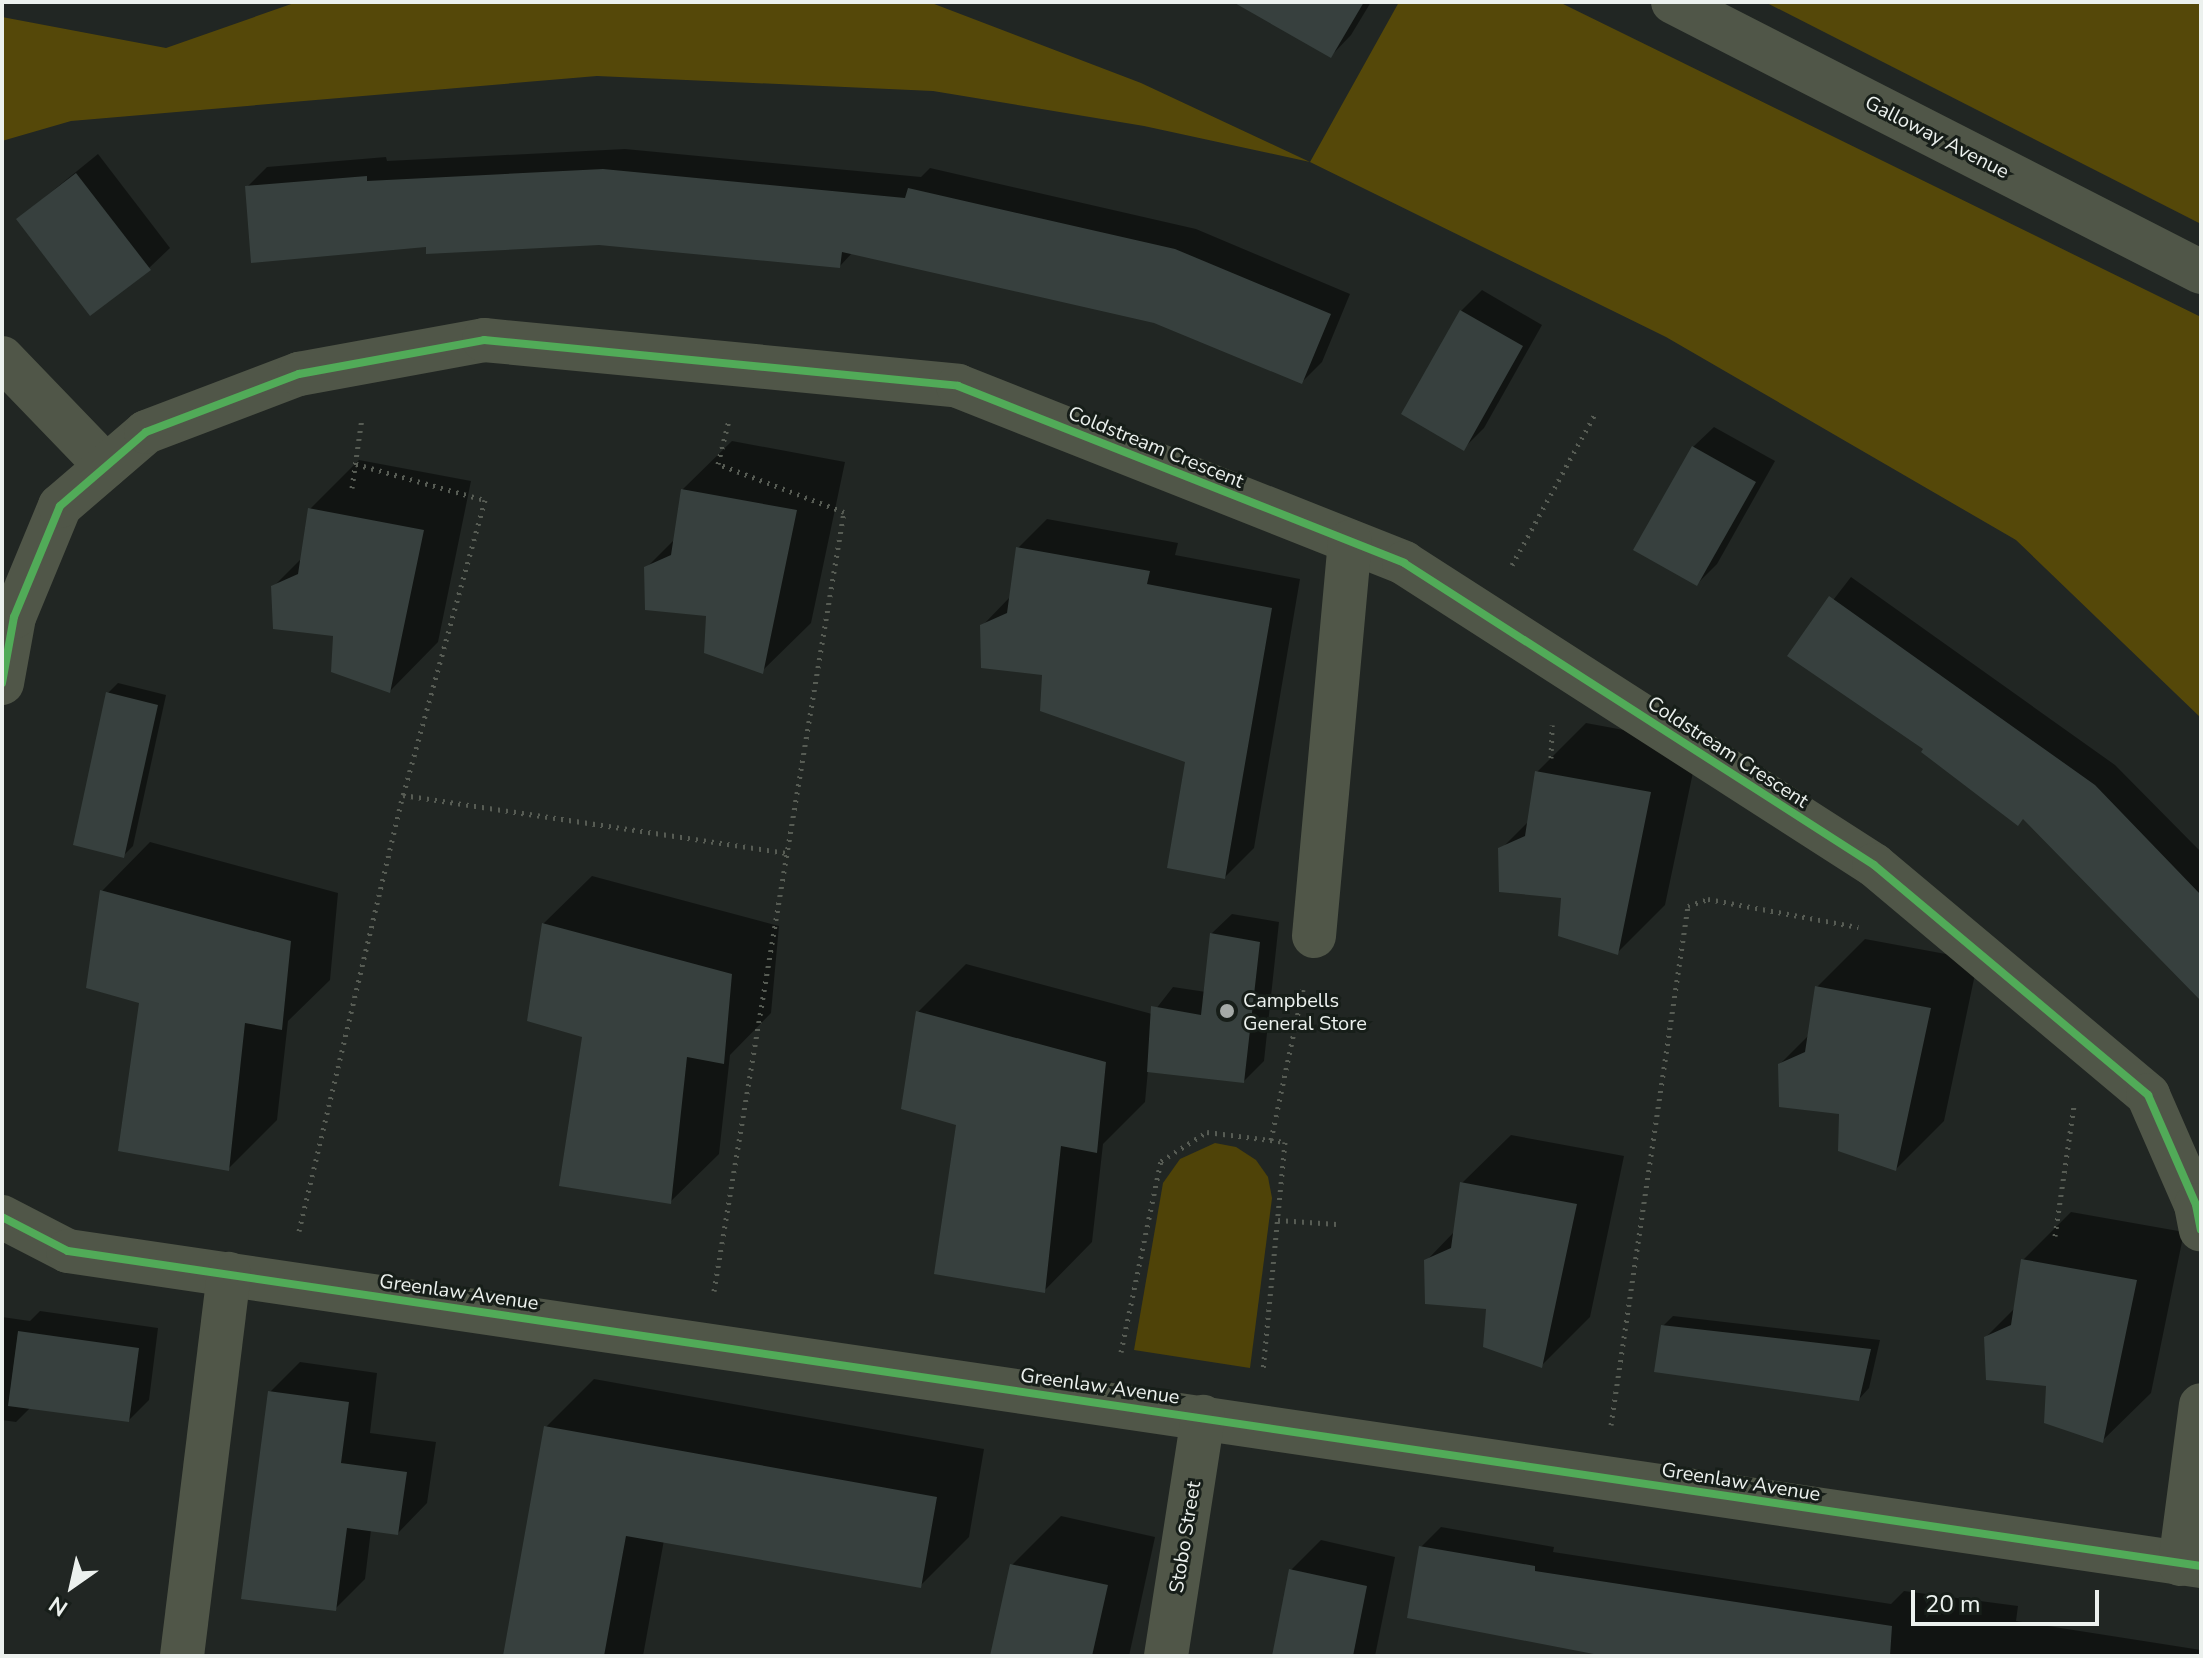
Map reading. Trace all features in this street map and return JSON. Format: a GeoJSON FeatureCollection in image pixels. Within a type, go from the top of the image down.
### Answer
{"type":"FeatureCollection","features":[{"type":"Feature","properties":{"kind":"street","name":"Galloway Avenue"},"geometry":{"type":"LineString","coordinates":[[1673,2],[2201,272]]}},
{"type":"Feature","properties":{"kind":"street","name":"Coldstream Crescent"},"geometry":{"type":"LineString","coordinates":[[2,683],[14,617],[60,506],[146,432],[299,374],[484,340],[958,386],[1404,563],[1874,865],[2148,1095],[2196,1205],[2201,1230]]}},
{"type":"Feature","properties":{"kind":"street"},"geometry":{"type":"LineString","coordinates":[[2,358],[106,466]]}},
{"type":"Feature","properties":{"kind":"street"},"geometry":{"type":"LineString","coordinates":[[1314,936],[1350,542]]}},
{"type":"Feature","properties":{"kind":"street","name":"Greenlaw Avenue"},"geometry":{"type":"LineString","coordinates":[[2,1217],[68,1251],[2191,1565]]}},
{"type":"Feature","properties":{"kind":"street"},"geometry":{"type":"LineString","coordinates":[[182,1656],[229,1274]]}},
{"type":"Feature","properties":{"kind":"street"},"geometry":{"type":"LineString","coordinates":[[2191,1565],[2201,1405]]}},
{"type":"Feature","properties":{"kind":"street","name":"Stobo Street"},"geometry":{"type":"LineString","coordinates":[[1166,1656],[1203,1417]]}},
{"type":"Feature","properties":{"kind":"path"},"geometry":{"type":"LineString","coordinates":[[352,488],[369,361]]}},
{"type":"Feature","properties":{"kind":"path"},"geometry":{"type":"LineString","coordinates":[[705,1344],[844,512],[718,464],[744,365]]}},
{"type":"Feature","properties":{"kind":"path"},"geometry":{"type":"LineString","coordinates":[[1484,615],[1596,412]]}},
{"type":"Feature","properties":{"kind":"path"},"geometry":{"type":"LineString","coordinates":[[286,1283],[403,795],[485,500],[356,464]]}},
{"type":"Feature","properties":{"kind":"path"},"geometry":{"type":"LineString","coordinates":[[403,795],[787,853]]}},
{"type":"Feature","properties":{"kind":"path"},"geometry":{"type":"LineString","coordinates":[[1603,1477],[1688,906],[1708,899],[1876,930],[1900,888]]}},
{"type":"Feature","properties":{"kind":"path"},"geometry":{"type":"LineString","coordinates":[[1271,1140],[1314,936]]}},
{"type":"Feature","properties":{"kind":"path"},"geometry":{"type":"LineString","coordinates":[[2055,1236],[2083,1042]]}},
{"type":"Feature","properties":{"kind":"path"},"geometry":{"type":"LineString","coordinates":[[1112,1404],[1161,1161],[1207,1132],[1285,1142],[1258,1425]]}},
{"type":"Feature","properties":{"kind":"path"},"geometry":{"type":"LineString","coordinates":[[1278,1220],[1337,1224]]}},
{"type":"Feature","properties":{"kind":"shaded area"},"geometry":{"type":"Polygon","coordinates":[[[297,2],[929,2],[1141,83],[1310,162],[1144,126],[933,91],[597,76],[71,121],[2,141],[2,17],[166,48],[297,2]]]}},
{"type":"Feature","properties":{"kind":"shaded area"},"geometry":{"type":"Polygon","coordinates":[[[1399,2],[1559,2],[2201,317],[2201,718],[2016,540],[1666,337],[1310,162],[1399,2]]]}},
{"type":"Feature","properties":{"kind":"shaded area"},"geometry":{"type":"Polygon","coordinates":[[[1765,2],[2201,2],[2201,224],[1765,2]]]}},
{"type":"Feature","properties":{"kind":"shaded area"},"geometry":{"type":"Polygon","coordinates":[[[1215,1143],[1236,1147],[1256,1160],[1268,1177],[1272,1198],[1250,1368],[1134,1350],[1163,1183],[1180,1159],[1215,1143]]]}},
{"type":"Feature","properties":{"kind":"building"},"geometry":{"type":"Polygon","coordinates":[[[1233,2],[1364,2],[1331,58],[1233,2]]]}},
{"type":"Feature","properties":{"kind":"building"},"geometry":{"type":"Polygon","coordinates":[[[603,169],[905,198],[908,188],[1175,249],[1331,314],[1302,384],[1154,323],[842,252],[840,268],[599,245],[426,254],[426,247],[251,263],[245,186],[367,176],[367,181],[603,169]]]}},
{"type":"Feature","properties":{"kind":"building"},"geometry":{"type":"Polygon","coordinates":[[[76,173],[151,270],[90,316],[16,219],[76,173]]]}},
{"type":"Feature","properties":{"kind":"building"},"geometry":{"type":"Polygon","coordinates":[[[1460,310],[1523,346],[1464,451],[1401,414],[1460,310]]]}},
{"type":"Feature","properties":{"kind":"building"},"geometry":{"type":"Polygon","coordinates":[[[1692,446],[1756,482],[1697,586],[1633,550],[1692,446]]]}},
{"type":"Feature","properties":{"kind":"building"},"geometry":{"type":"Polygon","coordinates":[[[681,489],[797,510],[763,674],[704,653],[706,616],[645,610],[644,567],[671,555],[681,489]]]}},
{"type":"Feature","properties":{"kind":"building"},"geometry":{"type":"Polygon","coordinates":[[[308,508],[424,530],[390,693],[331,672],[333,636],[273,629],[271,586],[298,574],[308,508]]]}},
{"type":"Feature","properties":{"kind":"building"},"geometry":{"type":"Polygon","coordinates":[[[1016,547],[1150,571],[1147,584],[1272,608],[1225,879],[1167,868],[1185,762],[1040,711],[1042,675],[981,668],[980,625],[1007,613],[1016,547]]]}},
{"type":"Feature","properties":{"kind":"building"},"geometry":{"type":"Polygon","coordinates":[[[1829,596],[2095,785],[2201,895],[2201,1001],[2023,819],[2018,826],[1921,752],[1923,749],[1787,656],[1829,596]]]}},
{"type":"Feature","properties":{"kind":"building"},"geometry":{"type":"Polygon","coordinates":[[[106,692],[158,705],[124,858],[73,845],[106,692]]]}},
{"type":"Feature","properties":{"kind":"building"},"geometry":{"type":"Polygon","coordinates":[[[1535,771],[1651,792],[1618,955],[1558,936],[1561,898],[1499,892],[1498,848],[1525,836],[1535,771]]]}},
{"type":"Feature","properties":{"kind":"building"},"geometry":{"type":"Polygon","coordinates":[[[100,890],[291,941],[282,1030],[245,1023],[229,1171],[118,1151],[139,1003],[86,988],[100,890]]]}},
{"type":"Feature","properties":{"kind":"building"},"geometry":{"type":"Polygon","coordinates":[[[542,923],[732,974],[724,1064],[687,1057],[671,1204],[559,1186],[582,1037],[527,1021],[542,923]]]}},
{"type":"Feature","properties":{"kind":"building","name":"Campbells General Store"},"geometry":{"type":"Polygon","coordinates":[[[1210,933],[1260,942],[1244,1083],[1147,1072],[1151,1006],[1201,1015],[1210,933]]]}},
{"type":"Feature","properties":{"kind":"building"},"geometry":{"type":"Polygon","coordinates":[[[1815,986],[1931,1008],[1896,1171],[1838,1151],[1839,1114],[1779,1107],[1778,1064],[1805,1052],[1815,986]]]}},
{"type":"Feature","properties":{"kind":"building"},"geometry":{"type":"Polygon","coordinates":[[[916,1011],[1106,1062],[1097,1153],[1061,1146],[1045,1293],[934,1274],[956,1125],[901,1109],[916,1011]]]}},
{"type":"Feature","properties":{"kind":"building"},"geometry":{"type":"Polygon","coordinates":[[[1460,1182],[1577,1204],[1542,1368],[1483,1347],[1486,1309],[1425,1304],[1424,1260],[1451,1248],[1460,1182]]]}},
{"type":"Feature","properties":{"kind":"building"},"geometry":{"type":"Polygon","coordinates":[[[2021,1259],[2137,1280],[2103,1443],[2044,1423],[2046,1386],[1986,1380],[1984,1337],[2011,1325],[2021,1259]]]}},
{"type":"Feature","properties":{"kind":"building"},"geometry":{"type":"Polygon","coordinates":[[[1661,1325],[1871,1349],[1859,1401],[1654,1372],[1661,1325]]]}},
{"type":"Feature","properties":{"kind":"building"},"geometry":{"type":"Polygon","coordinates":[[[18,1331],[139,1348],[129,1422],[8,1406],[18,1331]]]}},
{"type":"Feature","properties":{"kind":"building"},"geometry":{"type":"Polygon","coordinates":[[[268,1391],[349,1402],[341,1463],[407,1472],[398,1535],[347,1528],[336,1611],[241,1599],[268,1391]]]}},
{"type":"Feature","properties":{"kind":"building"},"geometry":{"type":"Polygon","coordinates":[[[544,1426],[937,1497],[921,1588],[626,1536],[604,1656],[503,1656],[544,1426]]]}},
{"type":"Feature","properties":{"kind":"building"},"geometry":{"type":"Polygon","coordinates":[[[1419,1546],[1535,1566],[1535,1571],[1892,1626],[1890,1656],[1604,1656],[1407,1618],[1419,1546]]]}},
{"type":"Feature","properties":{"kind":"building"},"geometry":{"type":"Polygon","coordinates":[[[1010,1564],[1108,1585],[1092,1656],[990,1656],[1010,1564]]]}},
{"type":"Feature","properties":{"kind":"building"},"geometry":{"type":"Polygon","coordinates":[[[1289,1569],[1367,1586],[1353,1656],[1272,1656],[1289,1569]]]}},
{"type":"Feature","properties":{"kind":"cycle path"},"geometry":{"type":"LineString","coordinates":[[2,683],[14,617],[60,506],[146,432],[299,374],[484,340],[958,386],[1404,563],[1874,865],[2148,1095],[2196,1205],[2201,1230]]}},
{"type":"Feature","properties":{"kind":"cycle path"},"geometry":{"type":"LineString","coordinates":[[2,1217],[68,1251],[2201,1566]]}},
{"type":"Feature","properties":{"kind":"place","name":"Campbells General Store"},"geometry":{"type":"Point","coordinates":[1227,1011]}}]}
